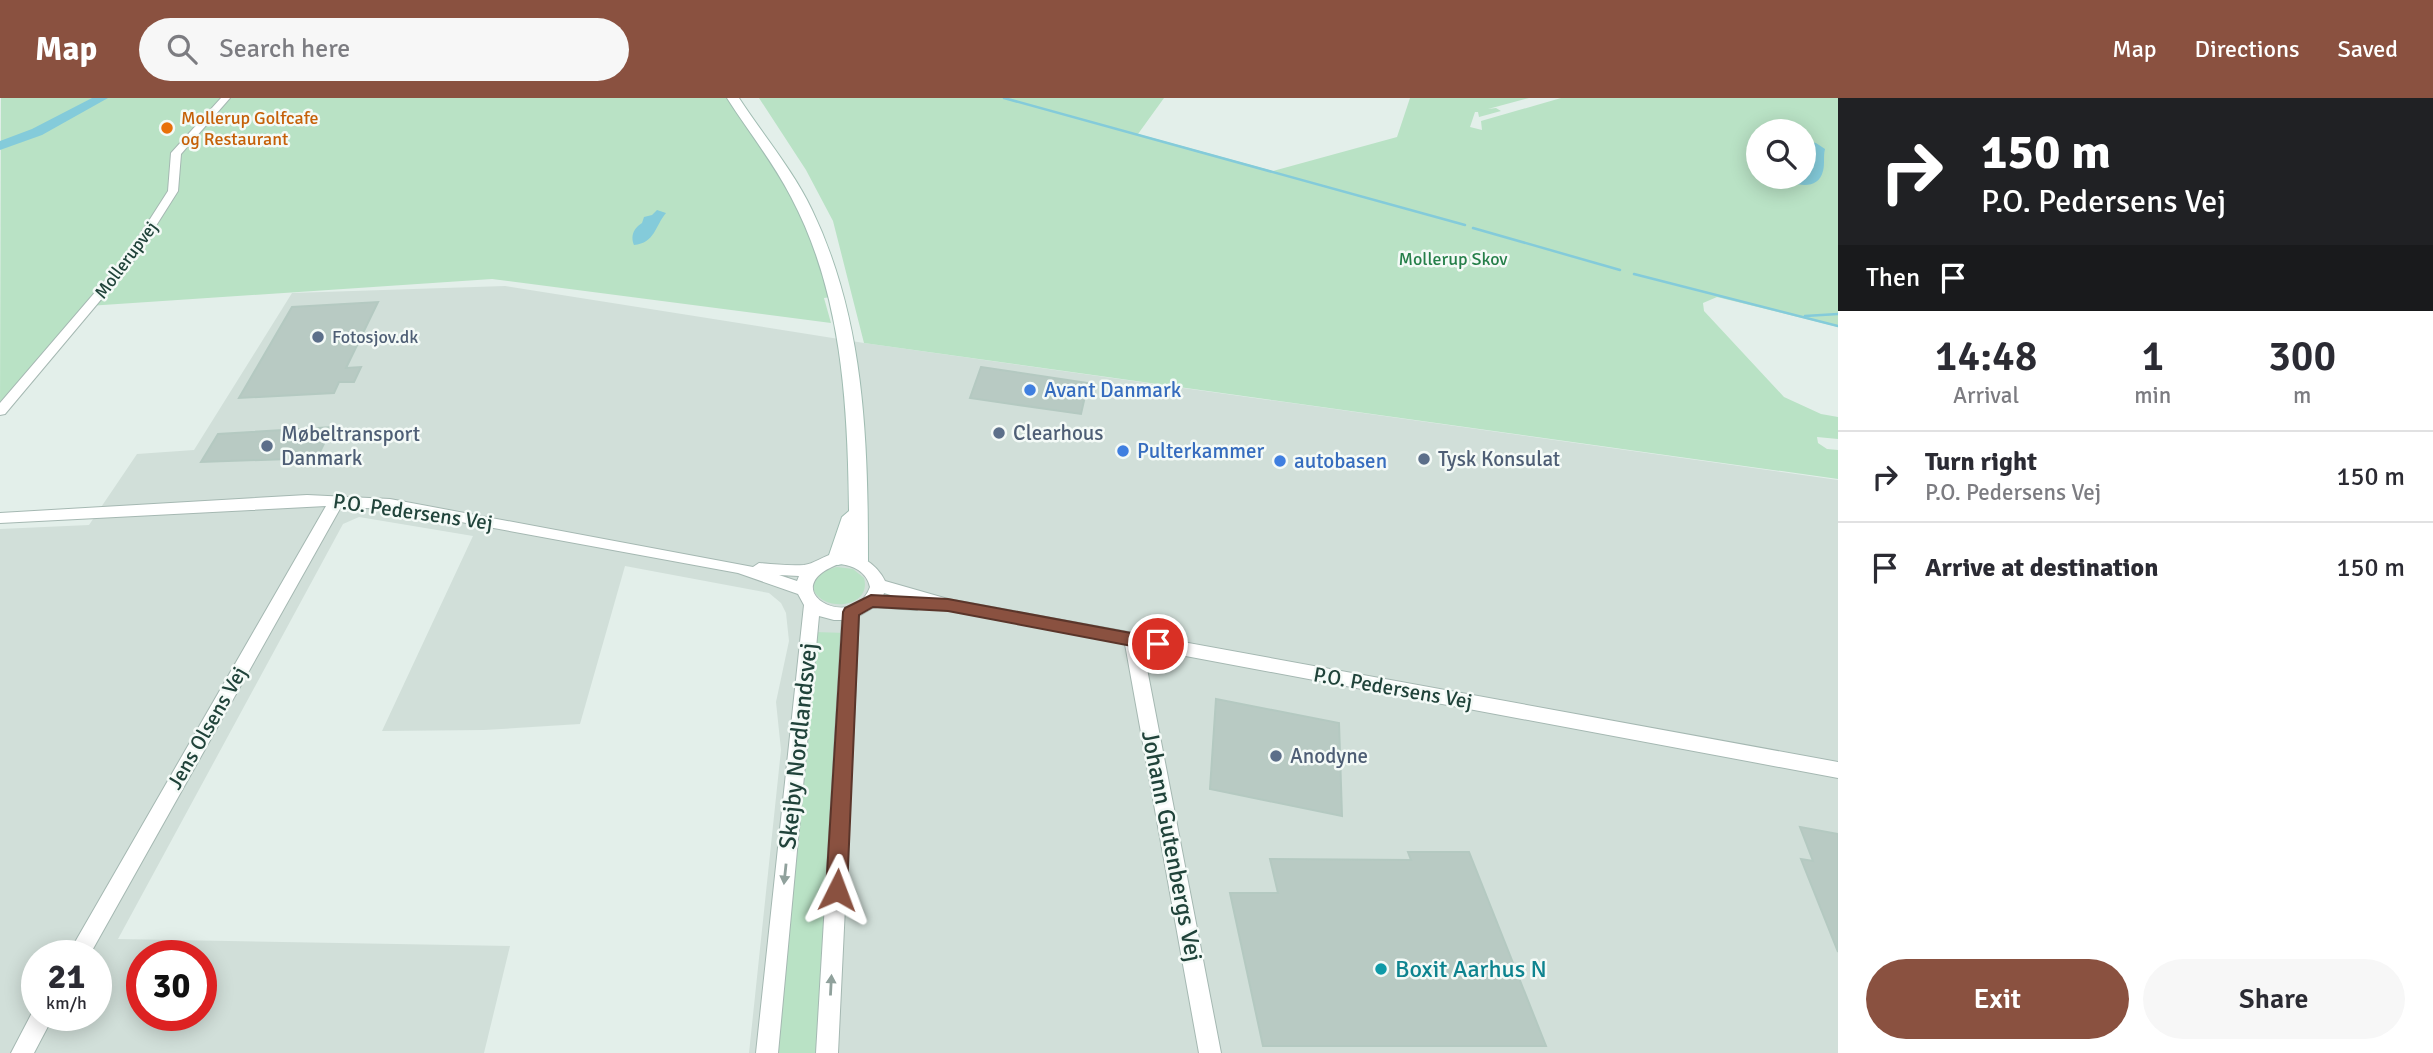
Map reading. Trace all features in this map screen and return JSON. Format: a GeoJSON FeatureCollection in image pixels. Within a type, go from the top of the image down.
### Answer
{"type":"FeatureCollection","features":[{"type":"Feature","properties":{"kind":"street","name":"Mollerupvej"},"geometry":{"type":"LineString","coordinates":[[0,411],[131,257],[173,191],[176,153],[226,98]]}},
{"type":"Feature","properties":{"kind":"street"},"geometry":{"type":"LineString","coordinates":[[733,98],[805,209],[828,268],[842,317],[855,398],[859,498],[848,559]]}},
{"type":"Feature","properties":{"kind":"street","name":"P.O. Pedersens Vej"},"geometry":{"type":"LineString","coordinates":[[0,518],[337,500],[420,509],[739,568],[810,571]]}},
{"type":"Feature","properties":{"kind":"street","name":"Jens Olsens Vej"},"geometry":{"type":"LineString","coordinates":[[86,940],[337,500]]}},
{"type":"Feature","properties":{"kind":"street"},"geometry":{"type":"LineString","coordinates":[[848,559],[872,571],[877,585],[871,601],[851,612],[830,614],[807,598],[810,571],[827,560],[848,559]]}},
{"type":"Feature","properties":{"kind":"street","name":"P.O. Pedersens Vej"},"geometry":{"type":"LineString","coordinates":[[739,568],[807,598]]}},
{"type":"Feature","properties":{"kind":"street","name":"P.O. Pedersens Vej"},"geometry":{"type":"LineString","coordinates":[[877,585],[948,605],[1838,770]]}},
{"type":"Feature","properties":{"kind":"street","name":"Skejby Nordlandsvej"},"geometry":{"type":"LineString","coordinates":[[767,1053],[807,598]]}},
{"type":"Feature","properties":{"kind":"street","name":"P.O. Pedersens Vej"},"geometry":{"type":"LineString","coordinates":[[871,601],[948,605]]}},
{"type":"Feature","properties":{"kind":"street","name":"Skejby Nordlandsvej"},"geometry":{"type":"LineString","coordinates":[[827,1053],[851,612]]}},
{"type":"Feature","properties":{"kind":"street","name":"Johann Gutenbergs Vej"},"geometry":{"type":"LineString","coordinates":[[1133,640],[1210,1053]]}},
{"type":"Feature","properties":{"kind":"street"},"geometry":{"type":"LineString","coordinates":[[22,1053],[34,1031]]}},
{"type":"Feature","properties":{"kind":"shaded area"},"geometry":{"type":"Polygon","coordinates":[[[505,286],[864,343],[1838,480],[1838,1053],[749,1053],[781,750],[776,702],[789,641],[786,613],[781,603],[769,593],[625,566],[580,724],[484,730],[382,731],[473,536],[359,517],[343,524],[118,939],[174,940],[126,940],[126,1031],[217,1031],[217,941],[510,946],[484,1053],[0,1053],[0,529],[89,525],[137,454],[194,450],[292,293],[505,286]]]}},
{"type":"Feature","properties":{"kind":"green space"},"geometry":{"type":"Polygon","coordinates":[[[1,98],[93,98],[20,137],[37,132],[102,98],[728,98],[788,189],[810,234],[831,297],[824,298],[831,323],[492,279],[88,306],[0,408],[1,98]]]}},
{"type":"Feature","properties":{"kind":"green space","name":"Mollerup Skov"},"geometry":{"type":"Polygon","coordinates":[[[759,98],[1164,98],[1138,134],[1273,171],[1397,137],[1410,98],[1529,98],[1488,109],[1496,108],[1501,111],[1479,117],[1478,112],[1475,112],[1470,127],[1482,130],[1481,121],[1561,98],[1838,98],[1838,327],[1717,297],[1703,303],[1704,311],[1784,397],[1821,414],[1838,417],[1838,439],[1817,437],[1818,443],[1827,449],[1838,450],[1838,479],[864,343],[833,221],[806,170],[759,98]]]}},
{"type":"Feature","properties":{"kind":"green space"},"geometry":{"type":"Polygon","coordinates":[[[837,567],[853,569],[864,578],[865,588],[855,601],[846,604],[828,602],[814,591],[815,581],[820,575],[837,567]]]}},
{"type":"Feature","properties":{"kind":"green space"},"geometry":{"type":"Polygon","coordinates":[[[814,632],[847,633],[821,1053],[775,1053],[814,632]]]}},
{"type":"Feature","properties":{"kind":"water"},"geometry":{"type":"Polygon","coordinates":[[[1816,143],[1825,149],[1824,168],[1816,182],[1816,143]]]}},
{"type":"Feature","properties":{"kind":"water"},"geometry":{"type":"Polygon","coordinates":[[[657,210],[666,213],[654,233],[641,244],[634,245],[632,238],[635,230],[644,217],[657,210]]]}},
{"type":"Feature","properties":{"kind":"building","name":"Fotosjov.dk"},"geometry":{"type":"Polygon","coordinates":[[[378,302],[346,368],[361,367],[354,382],[339,382],[334,393],[239,398],[292,307],[378,302]]]}},
{"type":"Feature","properties":{"kind":"building","name":"Avant Danmark"},"geometry":{"type":"Polygon","coordinates":[[[981,367],[1088,383],[1081,414],[970,398],[981,367]]]}},
{"type":"Feature","properties":{"kind":"building","name":"Møbeltransport Danmark"},"geometry":{"type":"Polygon","coordinates":[[[332,427],[317,458],[201,462],[218,434],[332,427]]]}},
{"type":"Feature","properties":{"kind":"building","name":"Anodyne"},"geometry":{"type":"Polygon","coordinates":[[[1216,699],[1339,723],[1342,816],[1210,789],[1216,699]]]}},
{"type":"Feature","properties":{"kind":"building"},"geometry":{"type":"Polygon","coordinates":[[[1800,827],[1838,834],[1838,952],[1801,859],[1813,861],[1800,827]]]}},
{"type":"Feature","properties":{"kind":"building","name":"Boxit Aarhus N"},"geometry":{"type":"Polygon","coordinates":[[[1408,852],[1469,852],[1546,1046],[1263,1046],[1230,893],[1278,893],[1270,859],[1411,860],[1408,852]]]}},
{"type":"Feature","properties":{"kind":"waterway"},"geometry":{"type":"LineString","coordinates":[[0,146],[37,132],[102,98]]}},
{"type":"Feature","properties":{"kind":"waterway"},"geometry":{"type":"LineString","coordinates":[[1004,98],[1465,225]]}},
{"type":"Feature","properties":{"kind":"waterway"},"geometry":{"type":"LineString","coordinates":[[1473,228],[1620,270]]}},
{"type":"Feature","properties":{"kind":"waterway"},"geometry":{"type":"LineString","coordinates":[[1634,274],[1838,326]]}},
{"type":"Feature","properties":{"kind":"waterway"},"geometry":{"type":"LineString","coordinates":[[1805,316],[1838,314]]}},
{"type":"Feature","properties":{"kind":"place","name":"Mollerup Golfcafe og Restaurant"},"geometry":{"type":"Point","coordinates":[167,128]}},
{"type":"Feature","properties":{"kind":"place","name":"Fotosjov.dk"},"geometry":{"type":"Point","coordinates":[318,337]}},
{"type":"Feature","properties":{"kind":"place","name":"Avant Danmark"},"geometry":{"type":"Point","coordinates":[1030,390]}},
{"type":"Feature","properties":{"kind":"place","name":"Clearhous"},"geometry":{"type":"Point","coordinates":[999,433]}},
{"type":"Feature","properties":{"kind":"place","name":"Møbeltransport Danmark"},"geometry":{"type":"Point","coordinates":[267,446]}},
{"type":"Feature","properties":{"kind":"place","name":"Pulterkammer"},"geometry":{"type":"Point","coordinates":[1123,451]}},
{"type":"Feature","properties":{"kind":"place","name":"Tysk Konsulat"},"geometry":{"type":"Point","coordinates":[1424,459]}},
{"type":"Feature","properties":{"kind":"place","name":"autobasen"},"geometry":{"type":"Point","coordinates":[1280,461]}},
{"type":"Feature","properties":{"kind":"place","name":"Anodyne"},"geometry":{"type":"Point","coordinates":[1276,756]}},
{"type":"Feature","properties":{"kind":"place","name":"Boxit Aarhus N"},"geometry":{"type":"Point","coordinates":[1381,969]}},
{"type":"Feature","properties":{"kind":"route"},"geometry":{"type":"LineString","coordinates":[[837,890],[851,612],[871,601],[948,605],[1158,644]]}}]}
